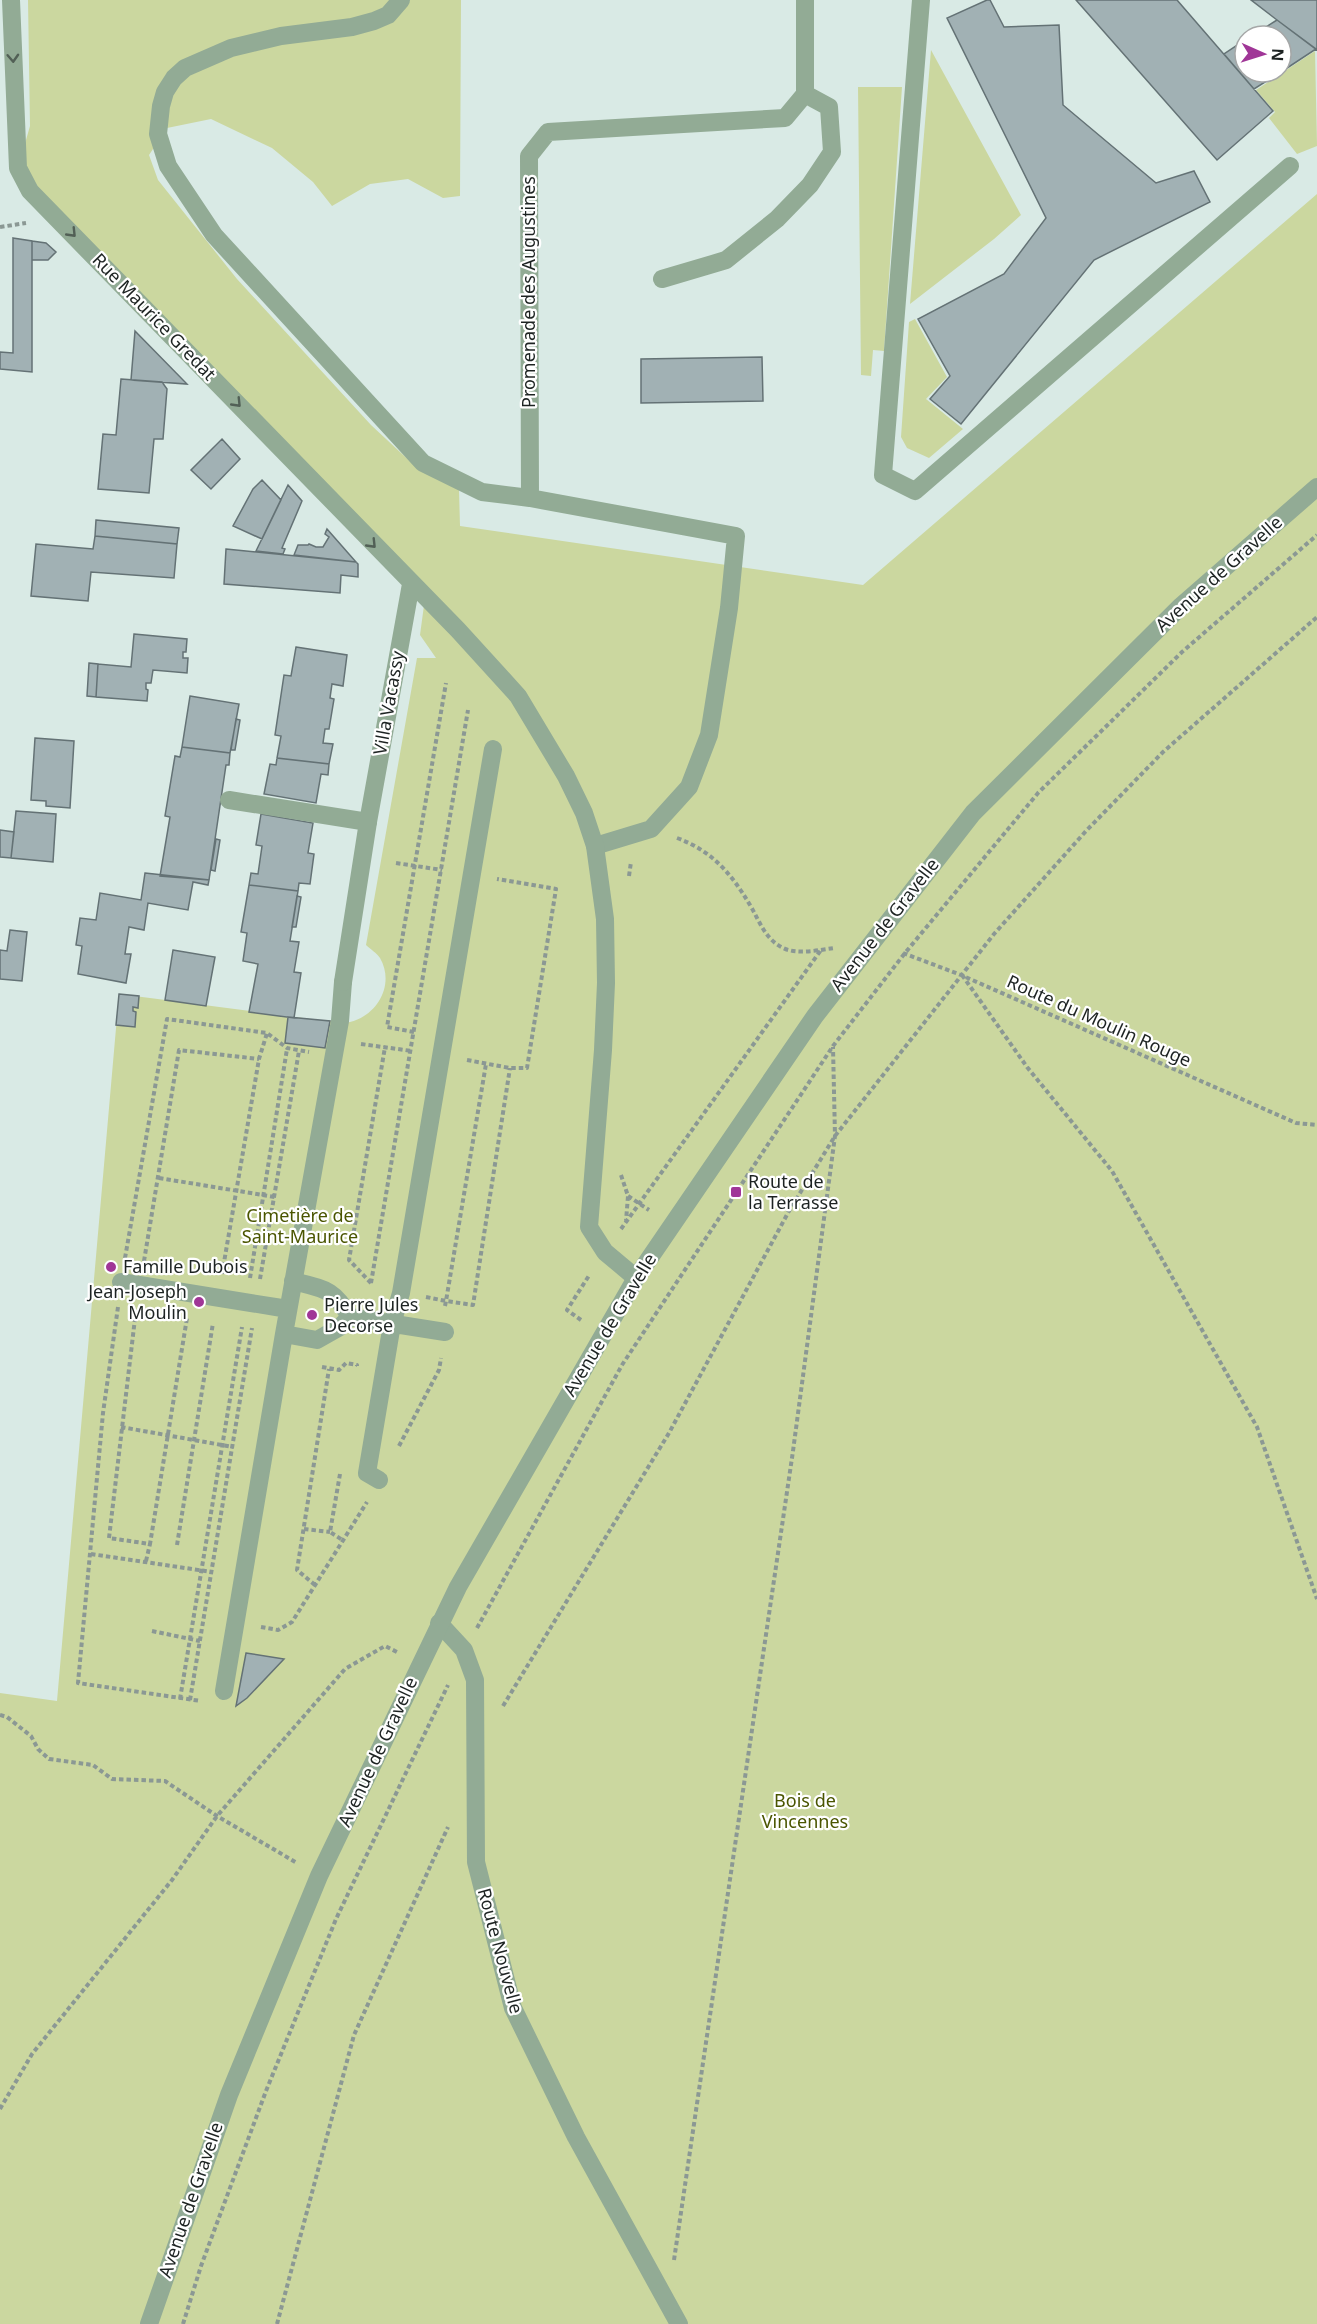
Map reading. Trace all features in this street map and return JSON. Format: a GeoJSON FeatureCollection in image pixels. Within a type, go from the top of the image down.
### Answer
{"type":"FeatureCollection","features":[{"type":"Feature","properties":{"kind":"street","name":"Rue Maurice Gredat"},"geometry":{"type":"LineString","coordinates":[[11,0],[18,168],[30,191],[411,584]]}},
{"type":"Feature","properties":{"kind":"street"},"geometry":{"type":"LineString","coordinates":[[401,0],[388,15],[374,21],[352,27],[281,36],[231,48],[185,68],[174,78],[165,92],[158,134],[160,147],[168,166],[214,235],[423,463],[482,492],[530,498],[736,536],[729,608],[709,735],[690,787],[651,829],[595,846]]}},
{"type":"Feature","properties":{"kind":"street"},"geometry":{"type":"LineString","coordinates":[[662,279],[726,260],[777,219],[810,185],[832,152],[829,107],[805,94],[805,0]]}},
{"type":"Feature","properties":{"kind":"street"},"geometry":{"type":"LineString","coordinates":[[921,0],[883,475],[915,491],[1290,166]]}},
{"type":"Feature","properties":{"kind":"street","name":"Promenade des Augustines"},"geometry":{"type":"LineString","coordinates":[[530,498],[529,156],[548,132],[785,118],[805,94]]}},
{"type":"Feature","properties":{"kind":"street","name":"Avenue de Gravelle"},"geometry":{"type":"LineString","coordinates":[[148,2324],[229,2095],[319,1876],[458,1587],[636,1278],[815,1016],[973,813],[1181,606],[1317,487]]}},
{"type":"Feature","properties":{"kind":"street","name":"Villa Vacassy"},"geometry":{"type":"LineString","coordinates":[[224,1691],[288,1309],[340,1022],[343,981],[368,822],[411,584]]}},
{"type":"Feature","properties":{"kind":"street"},"geometry":{"type":"LineString","coordinates":[[411,584],[458,630],[518,696],[566,776],[584,813],[595,846],[605,919],[606,983],[590,1227],[605,1252],[636,1278]]}},
{"type":"Feature","properties":{"kind":"street"},"geometry":{"type":"LineString","coordinates":[[379,1480],[367,1473],[493,749]]}},
{"type":"Feature","properties":{"kind":"street"},"geometry":{"type":"LineString","coordinates":[[229,800],[368,822]]}},
{"type":"Feature","properties":{"kind":"street"},"geometry":{"type":"LineString","coordinates":[[293,1281],[325,1290],[340,1300],[350,1317]]}},
{"type":"Feature","properties":{"kind":"street"},"geometry":{"type":"LineString","coordinates":[[121,1282],[288,1309]]}},
{"type":"Feature","properties":{"kind":"street"},"geometry":{"type":"LineString","coordinates":[[350,1317],[445,1332]]}},
{"type":"Feature","properties":{"kind":"street"},"geometry":{"type":"LineString","coordinates":[[284,1334],[316,1340],[340,1327],[350,1317]]}},
{"type":"Feature","properties":{"kind":"street","name":"Route Nouvelle"},"geometry":{"type":"LineString","coordinates":[[439,1623],[464,1650],[475,1680],[476,1862],[513,2008],[576,2137],[667,2306],[679,2324]]}},
{"type":"Feature","properties":{"kind":"path","name":"Avenue de Gravelle"},"geometry":{"type":"LineString","coordinates":[[835,1136],[833,1046],[904,953],[1038,793],[1182,652],[1317,535]]}},
{"type":"Feature","properties":{"kind":"path"},"geometry":{"type":"LineString","coordinates":[[499,1712],[669,1433],[789,1210],[835,1136],[961,975],[1086,831],[1163,752],[1317,617]]}},
{"type":"Feature","properties":{"kind":"path"},"geometry":{"type":"LineString","coordinates":[[414,1032],[387,1027],[446,683]]}},
{"type":"Feature","properties":{"kind":"path"},"geometry":{"type":"LineString","coordinates":[[371,1283],[468,710]]}},
{"type":"Feature","properties":{"kind":"path","name":"Route du Moulin Rouge"},"geometry":{"type":"LineString","coordinates":[[651,829],[689,843],[720,863],[750,905],[768,937],[785,949],[821,950],[868,945],[904,953],[961,975],[1296,1123],[1317,1125]]}},
{"type":"Feature","properties":{"kind":"path"},"geometry":{"type":"LineString","coordinates":[[527,1068],[556,889]]}},
{"type":"Feature","properties":{"kind":"path","name":"Avenue de Gravelle"},"geometry":{"type":"LineString","coordinates":[[616,1236],[821,950]]}},
{"type":"Feature","properties":{"kind":"path"},"geometry":{"type":"LineString","coordinates":[[961,975],[1027,1067],[1118,1181],[1257,1427],[1317,1599]]}},
{"type":"Feature","properties":{"kind":"path"},"geometry":{"type":"LineString","coordinates":[[224,1691],[213,1703],[78,1683],[103,1413],[121,1282],[167,1019],[267,1033],[287,1048],[333,1057]]}},
{"type":"Feature","properties":{"kind":"path"},"geometry":{"type":"LineString","coordinates":[[385,1047],[349,1260],[378,1291],[391,1296],[400,1293],[446,1301],[486,1064]]}},
{"type":"Feature","properties":{"kind":"path"},"geometry":{"type":"LineString","coordinates":[[190,1700],[233,1447],[263,1195],[287,1048]]}},
{"type":"Feature","properties":{"kind":"path"},"geometry":{"type":"LineString","coordinates":[[150,1545],[110,1538],[121,1427],[140,1284],[179,1050],[259,1059]]}},
{"type":"Feature","properties":{"kind":"path"},"geometry":{"type":"LineString","coordinates":[[180,1699],[222,1445],[274,1197],[299,1050]]}},
{"type":"Feature","properties":{"kind":"path"},"geometry":{"type":"LineString","coordinates":[[667,2306],[793,1450],[835,1136]]}},
{"type":"Feature","properties":{"kind":"path"},"geometry":{"type":"LineString","coordinates":[[159,1178],[274,1197]]}},
{"type":"Feature","properties":{"kind":"path"},"geometry":{"type":"LineString","coordinates":[[628,1196],[649,1210]]}},
{"type":"Feature","properties":{"kind":"path","name":"Avenue de Gravelle"},"geometry":{"type":"LineString","coordinates":[[582,1320],[567,1310],[594,1268]]}},
{"type":"Feature","properties":{"kind":"path"},"geometry":{"type":"LineString","coordinates":[[146,1561],[188,1314]]}},
{"type":"Feature","properties":{"kind":"path"},"geometry":{"type":"LineString","coordinates":[[321,1360],[321,1367],[329,1369],[339,1370],[346,1363],[357,1365],[356,1376]]}},
{"type":"Feature","properties":{"kind":"path"},"geometry":{"type":"LineString","coordinates":[[315,1585],[297,1570],[329,1369]]}},
{"type":"Feature","properties":{"kind":"path"},"geometry":{"type":"LineString","coordinates":[[121,1427],[233,1447]]}},
{"type":"Feature","properties":{"kind":"path"},"geometry":{"type":"LineString","coordinates":[[330,1532],[341,1465]]}},
{"type":"Feature","properties":{"kind":"path"},"geometry":{"type":"LineString","coordinates":[[304,1529],[330,1532],[344,1541]]}},
{"type":"Feature","properties":{"kind":"path"},"geometry":{"type":"LineString","coordinates":[[91,1554],[212,1572]]}},
{"type":"Feature","properties":{"kind":"path"},"geometry":{"type":"LineString","coordinates":[[152,1631],[200,1641]]}},
{"type":"Feature","properties":{"kind":"path"},"geometry":{"type":"LineString","coordinates":[[0,2109],[32,2054],[172,1881],[217,1816],[345,1669],[385,1646],[397,1653]]}},
{"type":"Feature","properties":{"kind":"path"},"geometry":{"type":"LineString","coordinates":[[0,1715],[31,1737],[38,1749],[49,1759],[93,1765],[112,1779],[165,1781],[217,1816],[298,1863]]}},
{"type":"Feature","properties":{"kind":"path"},"geometry":{"type":"LineString","coordinates":[[277,2324],[354,2035],[450,1821]]}},
{"type":"Feature","properties":{"kind":"green space","name":"Bois de Vincennes"},"geometry":{"type":"Polygon","coordinates":[[[28,0],[461,0],[460,196],[443,198],[408,179],[370,184],[332,206],[313,182],[272,148],[211,119],[167,128],[149,155],[158,180],[237,279],[371,425],[415,466],[459,489],[460,526],[863,585],[1317,194],[1317,2324],[0,2324],[0,1693],[57,1701],[119,994],[345,1023],[360,1018],[376,1006],[386,978],[379,956],[366,945],[417,658],[436,658],[420,635],[425,598],[18,168],[30,126],[28,0]]]}},
{"type":"Feature","properties":{"kind":"green space"},"geometry":{"type":"Polygon","coordinates":[[[931,50],[1021,215],[994,239],[910,304],[931,50]]]}},
{"type":"Feature","properties":{"kind":"green space"},"geometry":{"type":"Polygon","coordinates":[[[1315,51],[1317,146],[1297,154],[1269,118],[1275,112],[1256,90],[1265,84],[1293,84],[1293,66],[1315,51]]]}},
{"type":"Feature","properties":{"kind":"green space"},"geometry":{"type":"Polygon","coordinates":[[[858,87],[902,87],[884,351],[873,350],[871,376],[861,375],[858,87]]]}},
{"type":"Feature","properties":{"kind":"green space"},"geometry":{"type":"Polygon","coordinates":[[[915,319],[947,377],[926,399],[963,429],[929,458],[907,448],[901,437],[909,322],[915,319]]]}},
{"type":"Feature","properties":{"kind":"building"},"geometry":{"type":"Polygon","coordinates":[[[990,0],[1004,27],[1059,25],[1063,105],[1156,183],[1194,171],[1210,202],[1094,260],[961,424],[930,399],[950,376],[918,319],[1004,274],[1046,218],[947,18],[990,0]]]}},
{"type":"Feature","properties":{"kind":"building"},"geometry":{"type":"Polygon","coordinates":[[[1076,0],[1177,0],[1233,65],[1233,84],[1250,84],[1273,111],[1217,160],[1076,0]]]}},
{"type":"Feature","properties":{"kind":"building"},"geometry":{"type":"Polygon","coordinates":[[[1251,0],[1317,0],[1317,50],[1293,32],[1293,24],[1282,24],[1251,0]]]}},
{"type":"Feature","properties":{"kind":"building"},"geometry":{"type":"Polygon","coordinates":[[[1277,20],[1282,24],[1271,24],[1277,20]]]}},
{"type":"Feature","properties":{"kind":"building"},"geometry":{"type":"Polygon","coordinates":[[[1293,32],[1316,49],[1293,64],[1293,32]]]}},
{"type":"Feature","properties":{"kind":"building"},"geometry":{"type":"Polygon","coordinates":[[[1233,48],[1233,64],[1224,54],[1233,48]]]}},
{"type":"Feature","properties":{"kind":"building"},"geometry":{"type":"Polygon","coordinates":[[[1250,84],[1262,84],[1254,89],[1250,84]]]}},
{"type":"Feature","properties":{"kind":"building"},"geometry":{"type":"Polygon","coordinates":[[[13,238],[32,241],[32,372],[0,369],[0,352],[13,353],[13,238]]]}},
{"type":"Feature","properties":{"kind":"building"},"geometry":{"type":"Polygon","coordinates":[[[32,241],[46,243],[56,252],[48,260],[32,260],[32,241]]]}},
{"type":"Feature","properties":{"kind":"building"},"geometry":{"type":"Polygon","coordinates":[[[135,331],[187,384],[131,380],[135,331]]]}},
{"type":"Feature","properties":{"kind":"building"},"geometry":{"type":"Polygon","coordinates":[[[762,357],[763,401],[641,403],[641,359],[762,357]]]}},
{"type":"Feature","properties":{"kind":"building"},"geometry":{"type":"Polygon","coordinates":[[[121,379],[162,382],[167,389],[163,439],[154,439],[149,493],[98,489],[103,434],[116,435],[121,379]]]}},
{"type":"Feature","properties":{"kind":"building"},"geometry":{"type":"Polygon","coordinates":[[[222,439],[240,459],[211,489],[191,470],[222,439]]]}},
{"type":"Feature","properties":{"kind":"building"},"geometry":{"type":"Polygon","coordinates":[[[262,480],[281,500],[262,539],[233,526],[253,489],[262,480]]]}},
{"type":"Feature","properties":{"kind":"building"},"geometry":{"type":"Polygon","coordinates":[[[288,485],[302,501],[282,548],[285,549],[283,554],[256,551],[288,485]]]}},
{"type":"Feature","properties":{"kind":"building"},"geometry":{"type":"Polygon","coordinates":[[[96,520],[179,528],[177,544],[95,536],[96,520]]]}},
{"type":"Feature","properties":{"kind":"building"},"geometry":{"type":"Polygon","coordinates":[[[327,529],[356,562],[294,555],[298,545],[309,544],[323,547],[329,537],[325,534],[327,529]]]}},
{"type":"Feature","properties":{"kind":"building"},"geometry":{"type":"Polygon","coordinates":[[[95,536],[177,544],[174,578],[91,572],[88,601],[31,596],[36,544],[93,549],[95,536]]]}},
{"type":"Feature","properties":{"kind":"building"},"geometry":{"type":"Polygon","coordinates":[[[226,549],[356,562],[358,577],[341,575],[340,593],[224,584],[226,549]]]}},
{"type":"Feature","properties":{"kind":"building"},"geometry":{"type":"Polygon","coordinates":[[[134,634],[187,639],[183,658],[188,658],[187,673],[153,670],[151,683],[146,683],[147,701],[96,697],[98,664],[131,667],[134,634]]]}},
{"type":"Feature","properties":{"kind":"building"},"geometry":{"type":"Polygon","coordinates":[[[296,647],[347,655],[343,686],[332,684],[330,698],[334,699],[329,729],[325,729],[323,743],[333,744],[329,764],[277,758],[281,736],[275,735],[284,675],[291,676],[296,647]]]}},
{"type":"Feature","properties":{"kind":"building"},"geometry":{"type":"Polygon","coordinates":[[[89,663],[98,664],[96,697],[87,696],[89,663]]]}},
{"type":"Feature","properties":{"kind":"building"},"geometry":{"type":"Polygon","coordinates":[[[190,696],[239,704],[230,753],[182,747],[190,696]]]}},
{"type":"Feature","properties":{"kind":"building"},"geometry":{"type":"Polygon","coordinates":[[[236,719],[240,720],[235,750],[231,750],[236,719]]]}},
{"type":"Feature","properties":{"kind":"building"},"geometry":{"type":"Polygon","coordinates":[[[35,738],[74,741],[70,808],[46,806],[46,801],[31,800],[35,738]]]}},
{"type":"Feature","properties":{"kind":"building"},"geometry":{"type":"Polygon","coordinates":[[[182,747],[230,753],[229,765],[226,765],[209,880],[160,876],[170,817],[165,816],[175,756],[180,757],[182,747]]]}},
{"type":"Feature","properties":{"kind":"building"},"geometry":{"type":"Polygon","coordinates":[[[277,758],[329,764],[328,775],[321,774],[316,803],[264,794],[270,764],[276,765],[277,758]]]}},
{"type":"Feature","properties":{"kind":"building"},"geometry":{"type":"Polygon","coordinates":[[[16,811],[56,814],[53,862],[11,858],[16,811]]]}},
{"type":"Feature","properties":{"kind":"building"},"geometry":{"type":"Polygon","coordinates":[[[261,814],[313,823],[308,853],[314,854],[310,884],[299,883],[298,891],[249,885],[251,873],[258,874],[262,846],[256,845],[261,814]]]}},
{"type":"Feature","properties":{"kind":"building"},"geometry":{"type":"Polygon","coordinates":[[[0,830],[14,832],[11,858],[0,857],[0,830]]]}},
{"type":"Feature","properties":{"kind":"building"},"geometry":{"type":"Polygon","coordinates":[[[216,839],[220,840],[215,871],[211,870],[216,839]]]}},
{"type":"Feature","properties":{"kind":"building"},"geometry":{"type":"Polygon","coordinates":[[[145,873],[209,880],[208,885],[193,882],[188,910],[148,903],[144,930],[129,927],[125,954],[131,954],[126,983],[78,974],[82,946],[76,945],[80,918],[96,920],[100,893],[141,900],[145,873]]]}},
{"type":"Feature","properties":{"kind":"building"},"geometry":{"type":"Polygon","coordinates":[[[249,885],[298,891],[290,941],[299,942],[294,972],[301,973],[294,1018],[249,1012],[258,964],[243,961],[247,933],[241,932],[249,885]]]}},
{"type":"Feature","properties":{"kind":"building"},"geometry":{"type":"Polygon","coordinates":[[[297,896],[301,897],[296,927],[292,927],[297,896]]]}},
{"type":"Feature","properties":{"kind":"building"},"geometry":{"type":"Polygon","coordinates":[[[10,930],[27,932],[22,981],[0,979],[0,950],[7,951],[10,930]]]}},
{"type":"Feature","properties":{"kind":"building"},"geometry":{"type":"Polygon","coordinates":[[[173,950],[215,957],[206,1006],[165,1000],[173,950]]]}},
{"type":"Feature","properties":{"kind":"building"},"geometry":{"type":"Polygon","coordinates":[[[119,994],[139,996],[138,1008],[133,1007],[133,1011],[136,1012],[135,1027],[116,1025],[119,994]]]}},
{"type":"Feature","properties":{"kind":"building"},"geometry":{"type":"Polygon","coordinates":[[[288,1017],[330,1021],[325,1048],[285,1043],[288,1017]]]}},
{"type":"Feature","properties":{"kind":"building"},"geometry":{"type":"Polygon","coordinates":[[[246,1653],[284,1659],[247,1698],[236,1706],[246,1653]]]}},
{"type":"Feature","properties":{"kind":"place","name":"Route de la Terrasse"},"geometry":{"type":"Point","coordinates":[736,1192]}},
{"type":"Feature","properties":{"kind":"place","name":"Famille Dubois"},"geometry":{"type":"Point","coordinates":[111,1267]}},
{"type":"Feature","properties":{"kind":"place","name":"Jean-Joseph Moulin"},"geometry":{"type":"Point","coordinates":[199,1302]}},
{"type":"Feature","properties":{"kind":"place","name":"Pierre Jules Decorse"},"geometry":{"type":"Point","coordinates":[312,1315]}},
{"type":"Feature","properties":{"kind":"park label","name":"Cimetière de Saint-Maurice"},"geometry":{"type":"Point","coordinates":[300,1226]}}]}
